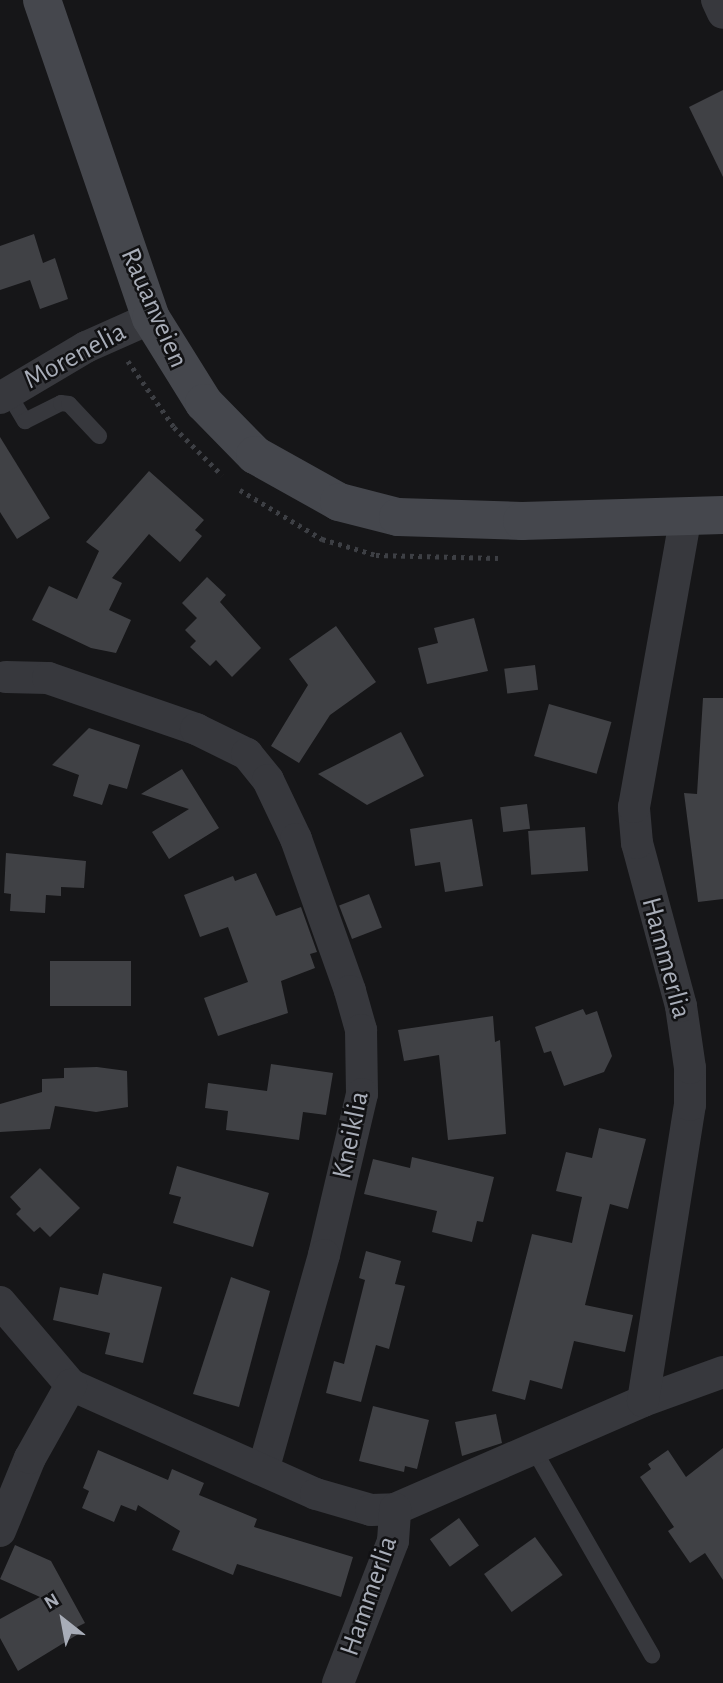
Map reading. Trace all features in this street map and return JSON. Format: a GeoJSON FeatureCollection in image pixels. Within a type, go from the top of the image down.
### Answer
{"type":"FeatureCollection","features":[{"type":"Feature","properties":{"kind":"main road","name":"Rauanveien"},"geometry":{"type":"LineString","coordinates":[[42,0],[152,317],[184,377],[230,432],[279,471],[339,502],[398,517],[469,520],[705,516]]}},
{"type":"Feature","properties":{"kind":"street"},"geometry":{"type":"LineString","coordinates":[[717,0],[723,13]]}},
{"type":"Feature","properties":{"kind":"street","name":"Morenelia"},"geometry":{"type":"LineString","coordinates":[[4,395],[96,341],[152,317]]}},
{"type":"Feature","properties":{"kind":"street","name":"Hammerlia"},"geometry":{"type":"LineString","coordinates":[[643,1401],[690,1105],[690,1068],[681,1006],[637,844],[634,807],[705,516]]}},
{"type":"Feature","properties":{"kind":"street","name":"Kneiklia"},"geometry":{"type":"LineString","coordinates":[[2,676],[48,678],[196,729],[247,754],[268,780],[292,828],[350,991],[361,1030],[362,1094],[324,1255],[264,1467]]}},
{"type":"Feature","properties":{"kind":"street"},"geometry":{"type":"LineString","coordinates":[[0,1302],[71,1385],[148,1423],[264,1467]]}},
{"type":"Feature","properties":{"kind":"street","name":"Hammerlia"},"geometry":{"type":"LineString","coordinates":[[264,1467],[316,1494],[371,1510],[395,1509],[643,1401],[723,1372]]}},
{"type":"Feature","properties":{"kind":"street"},"geometry":{"type":"LineString","coordinates":[[0,1531],[30,1458],[71,1385]]}},
{"type":"Feature","properties":{"kind":"street","name":"Hammerlia"},"geometry":{"type":"LineString","coordinates":[[338,1683],[389,1554],[395,1509]]}},
{"type":"Feature","properties":{"kind":"lane"},"geometry":{"type":"LineString","coordinates":[[4,395],[25,421],[61,402],[69,404],[99,436]]}},
{"type":"Feature","properties":{"kind":"lane"},"geometry":{"type":"LineString","coordinates":[[534,1450],[652,1655]]}},
{"type":"Feature","properties":{"kind":"building"},"geometry":{"type":"Polygon","coordinates":[[[723,90],[723,177],[689,107],[723,90]]]}},
{"type":"Feature","properties":{"kind":"building"},"geometry":{"type":"Polygon","coordinates":[[[34,234],[43,263],[55,258],[68,299],[40,309],[30,280],[0,290],[0,246],[34,234]]]}},
{"type":"Feature","properties":{"kind":"building"},"geometry":{"type":"Polygon","coordinates":[[[0,437],[50,518],[17,539],[0,512],[0,437]]]}},
{"type":"Feature","properties":{"kind":"building"},"geometry":{"type":"Polygon","coordinates":[[[149,471],[204,520],[195,530],[202,536],[180,562],[149,534],[112,578],[122,583],[109,610],[131,620],[116,653],[91,648],[32,620],[49,586],[77,599],[99,551],[86,542],[149,471]]]}},
{"type":"Feature","properties":{"kind":"building"},"geometry":{"type":"Polygon","coordinates":[[[207,577],[226,595],[220,602],[261,648],[232,677],[216,660],[210,666],[190,647],[196,641],[185,630],[197,618],[182,603],[207,577]]]}},
{"type":"Feature","properties":{"kind":"building"},"geometry":{"type":"Polygon","coordinates":[[[474,618],[488,671],[427,684],[418,648],[438,643],[434,628],[474,618]]]}},
{"type":"Feature","properties":{"kind":"building"},"geometry":{"type":"Polygon","coordinates":[[[336,626],[376,682],[330,715],[299,763],[271,746],[308,685],[289,659],[336,626]]]}},
{"type":"Feature","properties":{"kind":"building"},"geometry":{"type":"Polygon","coordinates":[[[535,665],[538,690],[507,694],[504,669],[535,665]]]}},
{"type":"Feature","properties":{"kind":"building"},"geometry":{"type":"Polygon","coordinates":[[[703,698],[723,698],[723,899],[698,902],[684,793],[697,794],[703,698]]]}},
{"type":"Feature","properties":{"kind":"building"},"geometry":{"type":"Polygon","coordinates":[[[549,704],[611,722],[597,774],[534,756],[549,704]]]}},
{"type":"Feature","properties":{"kind":"building"},"geometry":{"type":"Polygon","coordinates":[[[89,728],[140,745],[127,789],[109,784],[102,805],[73,796],[79,775],[52,765],[89,728]]]}},
{"type":"Feature","properties":{"kind":"building"},"geometry":{"type":"Polygon","coordinates":[[[401,732],[424,776],[367,805],[318,774],[401,732]]]}},
{"type":"Feature","properties":{"kind":"building"},"geometry":{"type":"Polygon","coordinates":[[[182,769],[219,828],[169,859],[152,832],[189,809],[141,794],[182,769]]]}},
{"type":"Feature","properties":{"kind":"building"},"geometry":{"type":"Polygon","coordinates":[[[527,804],[530,829],[503,832],[500,807],[527,804]]]}},
{"type":"Feature","properties":{"kind":"building"},"geometry":{"type":"Polygon","coordinates":[[[472,819],[483,886],[445,892],[440,862],[415,866],[410,829],[472,819]]]}},
{"type":"Feature","properties":{"kind":"building"},"geometry":{"type":"Polygon","coordinates":[[[585,827],[588,871],[531,875],[528,831],[585,827]]]}},
{"type":"Feature","properties":{"kind":"building"},"geometry":{"type":"Polygon","coordinates":[[[6,853],[86,861],[84,888],[61,887],[61,896],[46,895],[45,913],[10,911],[11,894],[4,893],[6,853]]]}},
{"type":"Feature","properties":{"kind":"building"},"geometry":{"type":"Polygon","coordinates":[[[256,873],[276,916],[301,907],[317,952],[310,954],[315,968],[281,981],[288,1013],[218,1036],[204,998],[248,982],[228,927],[200,937],[184,895],[233,876],[235,881],[256,873]]]}},
{"type":"Feature","properties":{"kind":"building"},"geometry":{"type":"Polygon","coordinates":[[[369,894],[382,928],[352,939],[339,905],[369,894]]]}},
{"type":"Feature","properties":{"kind":"building"},"geometry":{"type":"Polygon","coordinates":[[[50,961],[131,961],[131,1006],[50,1006],[50,961]]]}},
{"type":"Feature","properties":{"kind":"building"},"geometry":{"type":"Polygon","coordinates":[[[583,1009],[586,1015],[597,1011],[612,1056],[604,1072],[564,1086],[551,1051],[544,1053],[535,1027],[583,1009]]]}},
{"type":"Feature","properties":{"kind":"building"},"geometry":{"type":"Polygon","coordinates":[[[493,1016],[495,1042],[500,1040],[506,1134],[448,1140],[439,1055],[404,1061],[398,1030],[493,1016]]]}},
{"type":"Feature","properties":{"kind":"building"},"geometry":{"type":"Polygon","coordinates":[[[271,1064],[333,1073],[326,1115],[303,1112],[299,1140],[226,1130],[228,1111],[205,1108],[208,1083],[267,1091],[271,1064]]]}},
{"type":"Feature","properties":{"kind":"building"},"geometry":{"type":"Polygon","coordinates":[[[97,1067],[127,1071],[128,1107],[96,1112],[55,1106],[50,1129],[0,1132],[0,1104],[42,1092],[42,1079],[64,1078],[64,1068],[97,1067]]]}},
{"type":"Feature","properties":{"kind":"building"},"geometry":{"type":"Polygon","coordinates":[[[599,1128],[646,1139],[628,1209],[610,1204],[585,1305],[633,1315],[625,1352],[574,1341],[562,1389],[530,1380],[525,1400],[492,1391],[532,1234],[572,1243],[582,1197],[556,1191],[566,1152],[592,1158],[599,1128]]]}},
{"type":"Feature","properties":{"kind":"building"},"geometry":{"type":"Polygon","coordinates":[[[412,1157],[494,1177],[483,1222],[477,1221],[472,1242],[432,1232],[437,1211],[364,1194],[373,1159],[410,1168],[412,1157]]]}},
{"type":"Feature","properties":{"kind":"building"},"geometry":{"type":"Polygon","coordinates":[[[177,1166],[269,1193],[253,1247],[173,1223],[181,1197],[169,1194],[177,1166]]]}},
{"type":"Feature","properties":{"kind":"building"},"geometry":{"type":"Polygon","coordinates":[[[40,1168],[80,1208],[50,1237],[40,1227],[34,1232],[16,1214],[21,1209],[10,1197],[40,1168]]]}},
{"type":"Feature","properties":{"kind":"building"},"geometry":{"type":"Polygon","coordinates":[[[366,1251],[401,1261],[395,1284],[405,1286],[389,1349],[376,1345],[361,1402],[326,1393],[334,1361],[344,1364],[365,1280],[359,1278],[366,1251]]]}},
{"type":"Feature","properties":{"kind":"building"},"geometry":{"type":"Polygon","coordinates":[[[103,1273],[162,1287],[143,1363],[105,1354],[110,1333],[53,1320],[60,1287],[98,1295],[103,1273]]]}},
{"type":"Feature","properties":{"kind":"building"},"geometry":{"type":"Polygon","coordinates":[[[231,1277],[270,1291],[239,1407],[193,1394],[231,1277]]]}},
{"type":"Feature","properties":{"kind":"building"},"geometry":{"type":"Polygon","coordinates":[[[373,1406],[429,1420],[417,1469],[405,1466],[404,1472],[359,1461],[373,1406]]]}},
{"type":"Feature","properties":{"kind":"building"},"geometry":{"type":"Polygon","coordinates":[[[496,1414],[502,1443],[462,1456],[455,1422],[496,1414]]]}},
{"type":"Feature","properties":{"kind":"building"},"geometry":{"type":"Polygon","coordinates":[[[723,1448],[723,1580],[705,1553],[690,1563],[668,1531],[674,1527],[640,1477],[651,1469],[648,1464],[668,1450],[686,1477],[723,1448]]]}},
{"type":"Feature","properties":{"kind":"building"},"geometry":{"type":"Polygon","coordinates":[[[98,1450],[168,1480],[172,1469],[204,1483],[199,1495],[257,1519],[254,1527],[353,1557],[341,1597],[237,1564],[233,1575],[172,1550],[180,1531],[138,1505],[136,1511],[121,1505],[114,1522],[82,1508],[89,1491],[83,1488],[98,1450]]]}},
{"type":"Feature","properties":{"kind":"building"},"geometry":{"type":"Polygon","coordinates":[[[459,1518],[479,1546],[450,1567],[430,1539],[459,1518]]]}},
{"type":"Feature","properties":{"kind":"building"},"geometry":{"type":"Polygon","coordinates":[[[535,1537],[563,1575],[512,1612],[484,1574],[535,1537]]]}},
{"type":"Feature","properties":{"kind":"building"},"geometry":{"type":"Polygon","coordinates":[[[15,1545],[51,1561],[85,1623],[77,1627],[80,1633],[18,1671],[0,1638],[0,1619],[40,1597],[0,1579],[15,1545]]]}}]}
